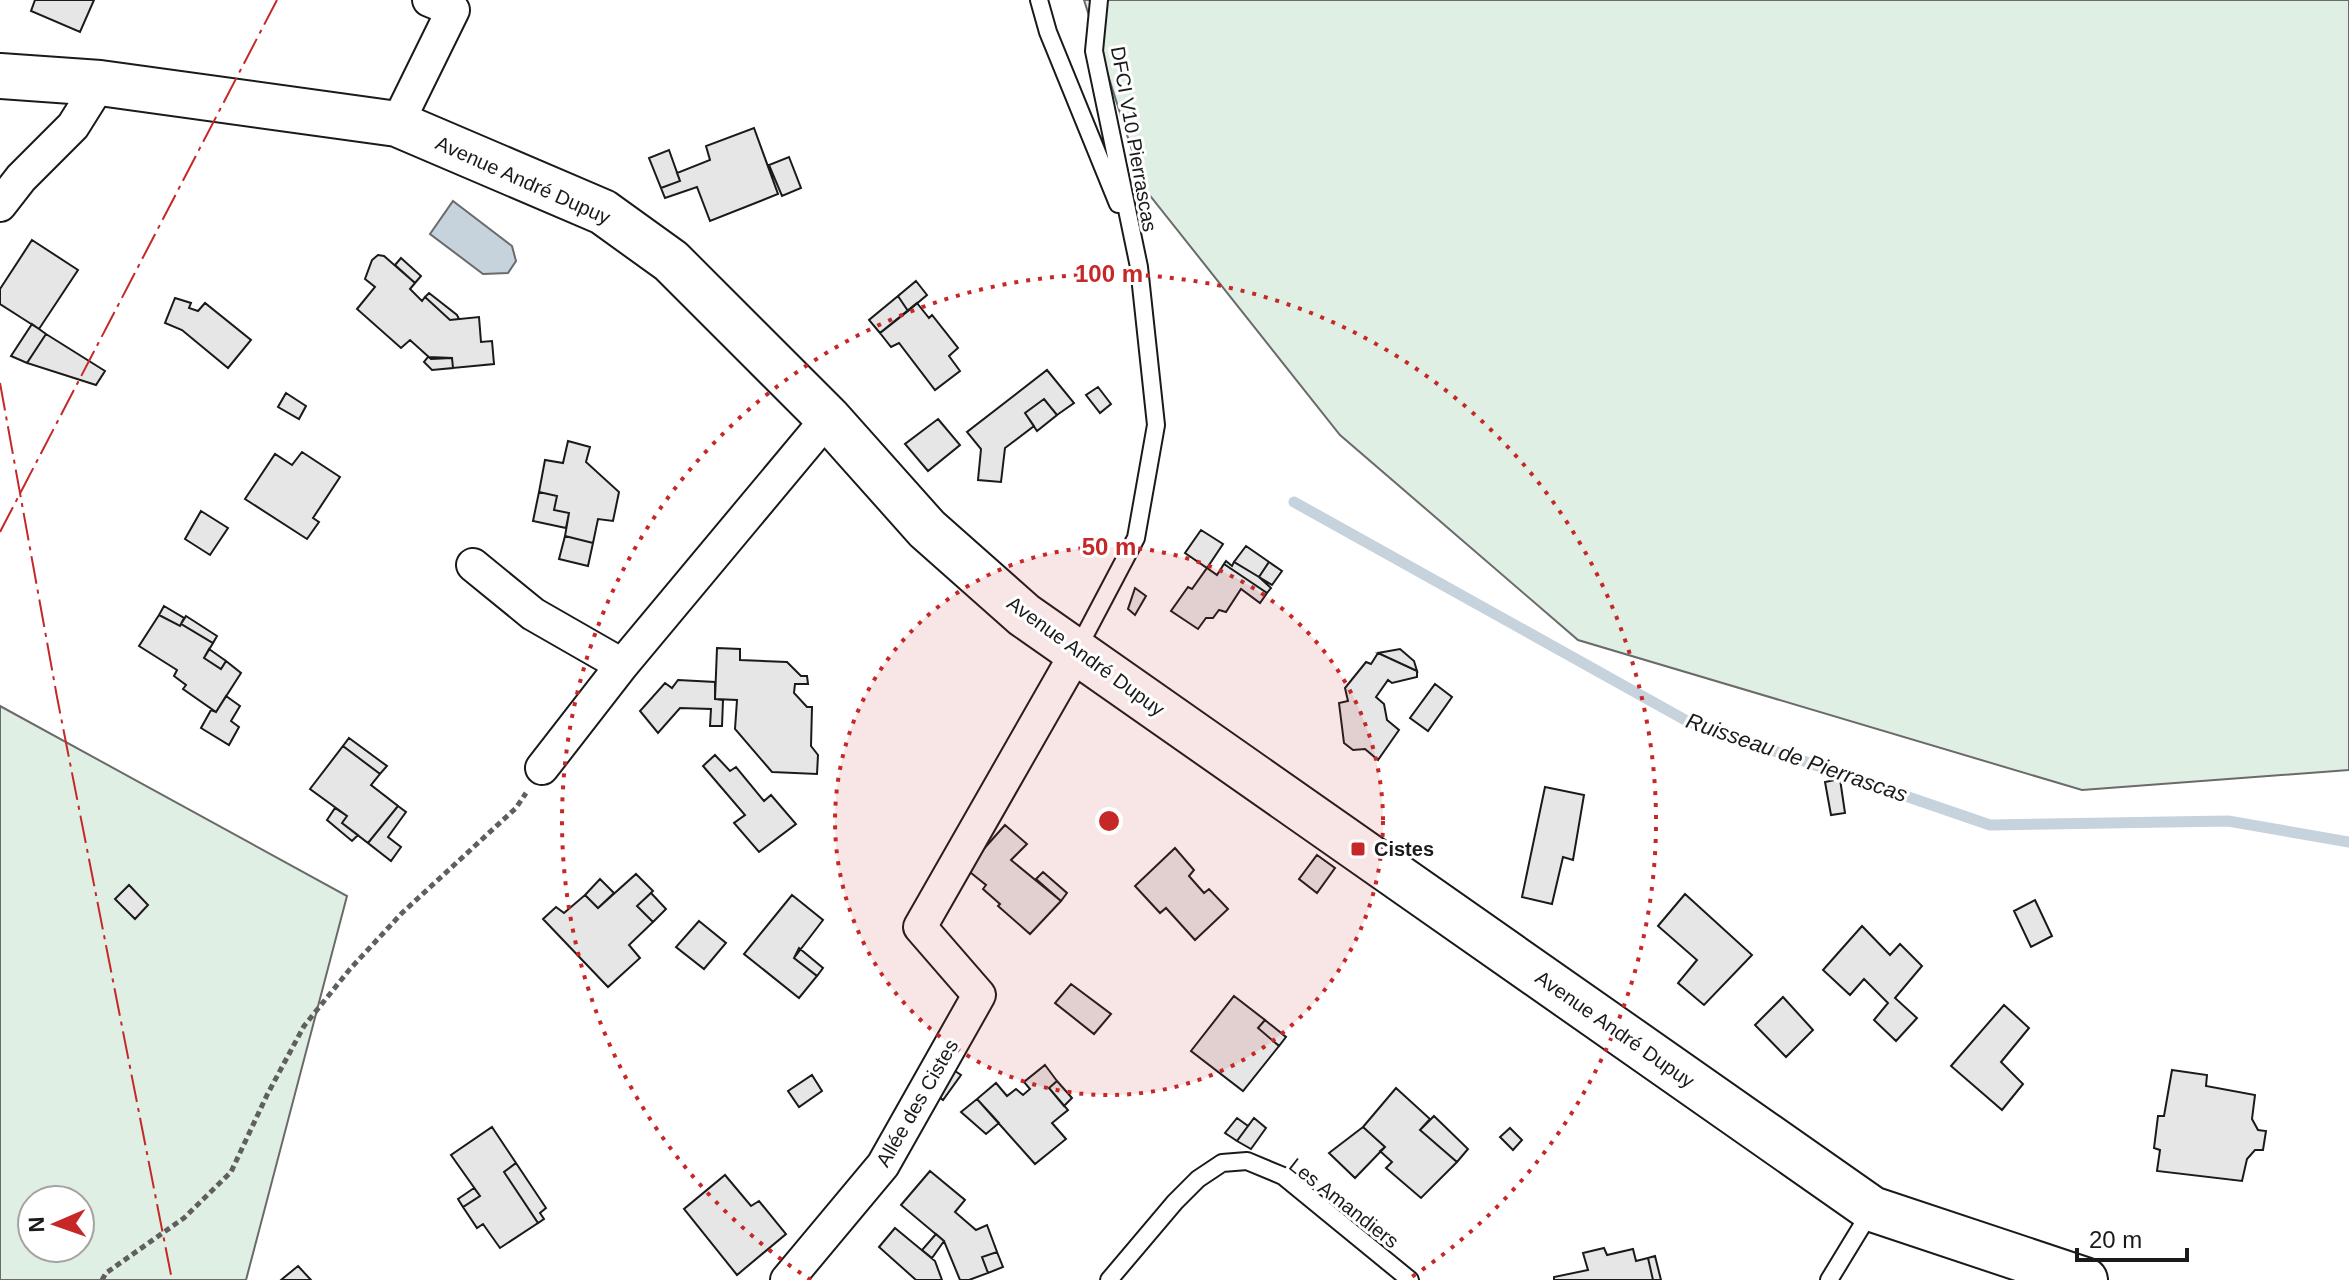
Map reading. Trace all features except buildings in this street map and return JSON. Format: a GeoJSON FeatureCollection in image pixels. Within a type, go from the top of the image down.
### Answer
{"type":"FeatureCollection","features":[{"type":"Feature","properties":{"kind":"street"},"geometry":{"type":"LineString","coordinates":[[397,124],[453,10],[429,0]]}},
{"type":"Feature","properties":{"kind":"street","name":"Avenue André Dupuy"},"geometry":{"type":"LineString","coordinates":[[0,76],[100,83],[397,124],[603,212],[671,261],[828,418],[927,529],[1024,615],[1872,1209],[2085,1280]]}},
{"type":"Feature","properties":{"kind":"street"},"geometry":{"type":"LineString","coordinates":[[0,205],[21,178],[73,126],[100,83]]}},
{"type":"Feature","properties":{"kind":"street"},"geometry":{"type":"LineString","coordinates":[[542,768],[622,665],[828,418]]}},
{"type":"Feature","properties":{"kind":"street"},"geometry":{"type":"LineString","coordinates":[[473,565],[533,614],[622,665]]}},
{"type":"Feature","properties":{"kind":"street","name":"Allée des Cistes"},"geometry":{"type":"LineString","coordinates":[[787,1280],[883,1165],[979,995],[920,927],[1077,652]]}},
{"type":"Feature","properties":{"kind":"lane"},"geometry":{"type":"LineString","coordinates":[[1039,0],[1048,32],[1131,238]]}},
{"type":"Feature","properties":{"kind":"lane","name":"DFCI V10 Pierrascas"},"geometry":{"type":"LineString","coordinates":[[1077,652],[1136,538],[1156,425],[1139,267],[1094,51],[1099,0]]}},
{"type":"Feature","properties":{"kind":"lane","name":"Les Amandiers"},"geometry":{"type":"LineString","coordinates":[[1109,1280],[1198,1179],[1222,1163],[1247,1161],[1283,1176],[1410,1280]]}},
{"type":"Feature","properties":{"kind":"lane"},"geometry":{"type":"LineString","coordinates":[[1829,1280],[1872,1209]]}},
{"type":"Feature","properties":{"kind":"path"},"geometry":{"type":"LineString","coordinates":[[102,1280],[106,1273],[184,1218],[231,1172],[304,1026],[350,969],[402,913],[516,808],[542,768]]}},
{"type":"Feature","properties":{"kind":"green space"},"geometry":{"type":"Polygon","coordinates":[[[1084,0],[2349,0],[2349,770],[2082,790],[1578,640],[1340,435],[1144,188],[1084,0]]]}},
{"type":"Feature","properties":{"kind":"green space"},"geometry":{"type":"Polygon","coordinates":[[[0,706],[347,896],[246,1280],[0,1280],[0,706]]]}},
{"type":"Feature","properties":{"kind":"shaded area"},"geometry":{"type":"Polygon","coordinates":[[[453,201],[512,246],[516,261],[508,273],[483,274],[430,234],[453,201]]]}},
{"type":"Feature","properties":{"kind":"waterway","name":"Ruisseau de Pierrascas"},"geometry":{"type":"LineString","coordinates":[[1294,502],[1687,721],[1990,825],[2228,821],[2349,842]]}},
{"type":"Feature","properties":{"kind":"power"},"geometry":{"type":"LineString","coordinates":[[0,532],[277,0]]}},
{"type":"Feature","properties":{"kind":"power"},"geometry":{"type":"LineString","coordinates":[[0,383],[57,697],[172,1280]]}},
{"type":"Feature","properties":{"kind":"place","name":"Cistes"},"geometry":{"type":"Point","coordinates":[1358,849]}}]}
